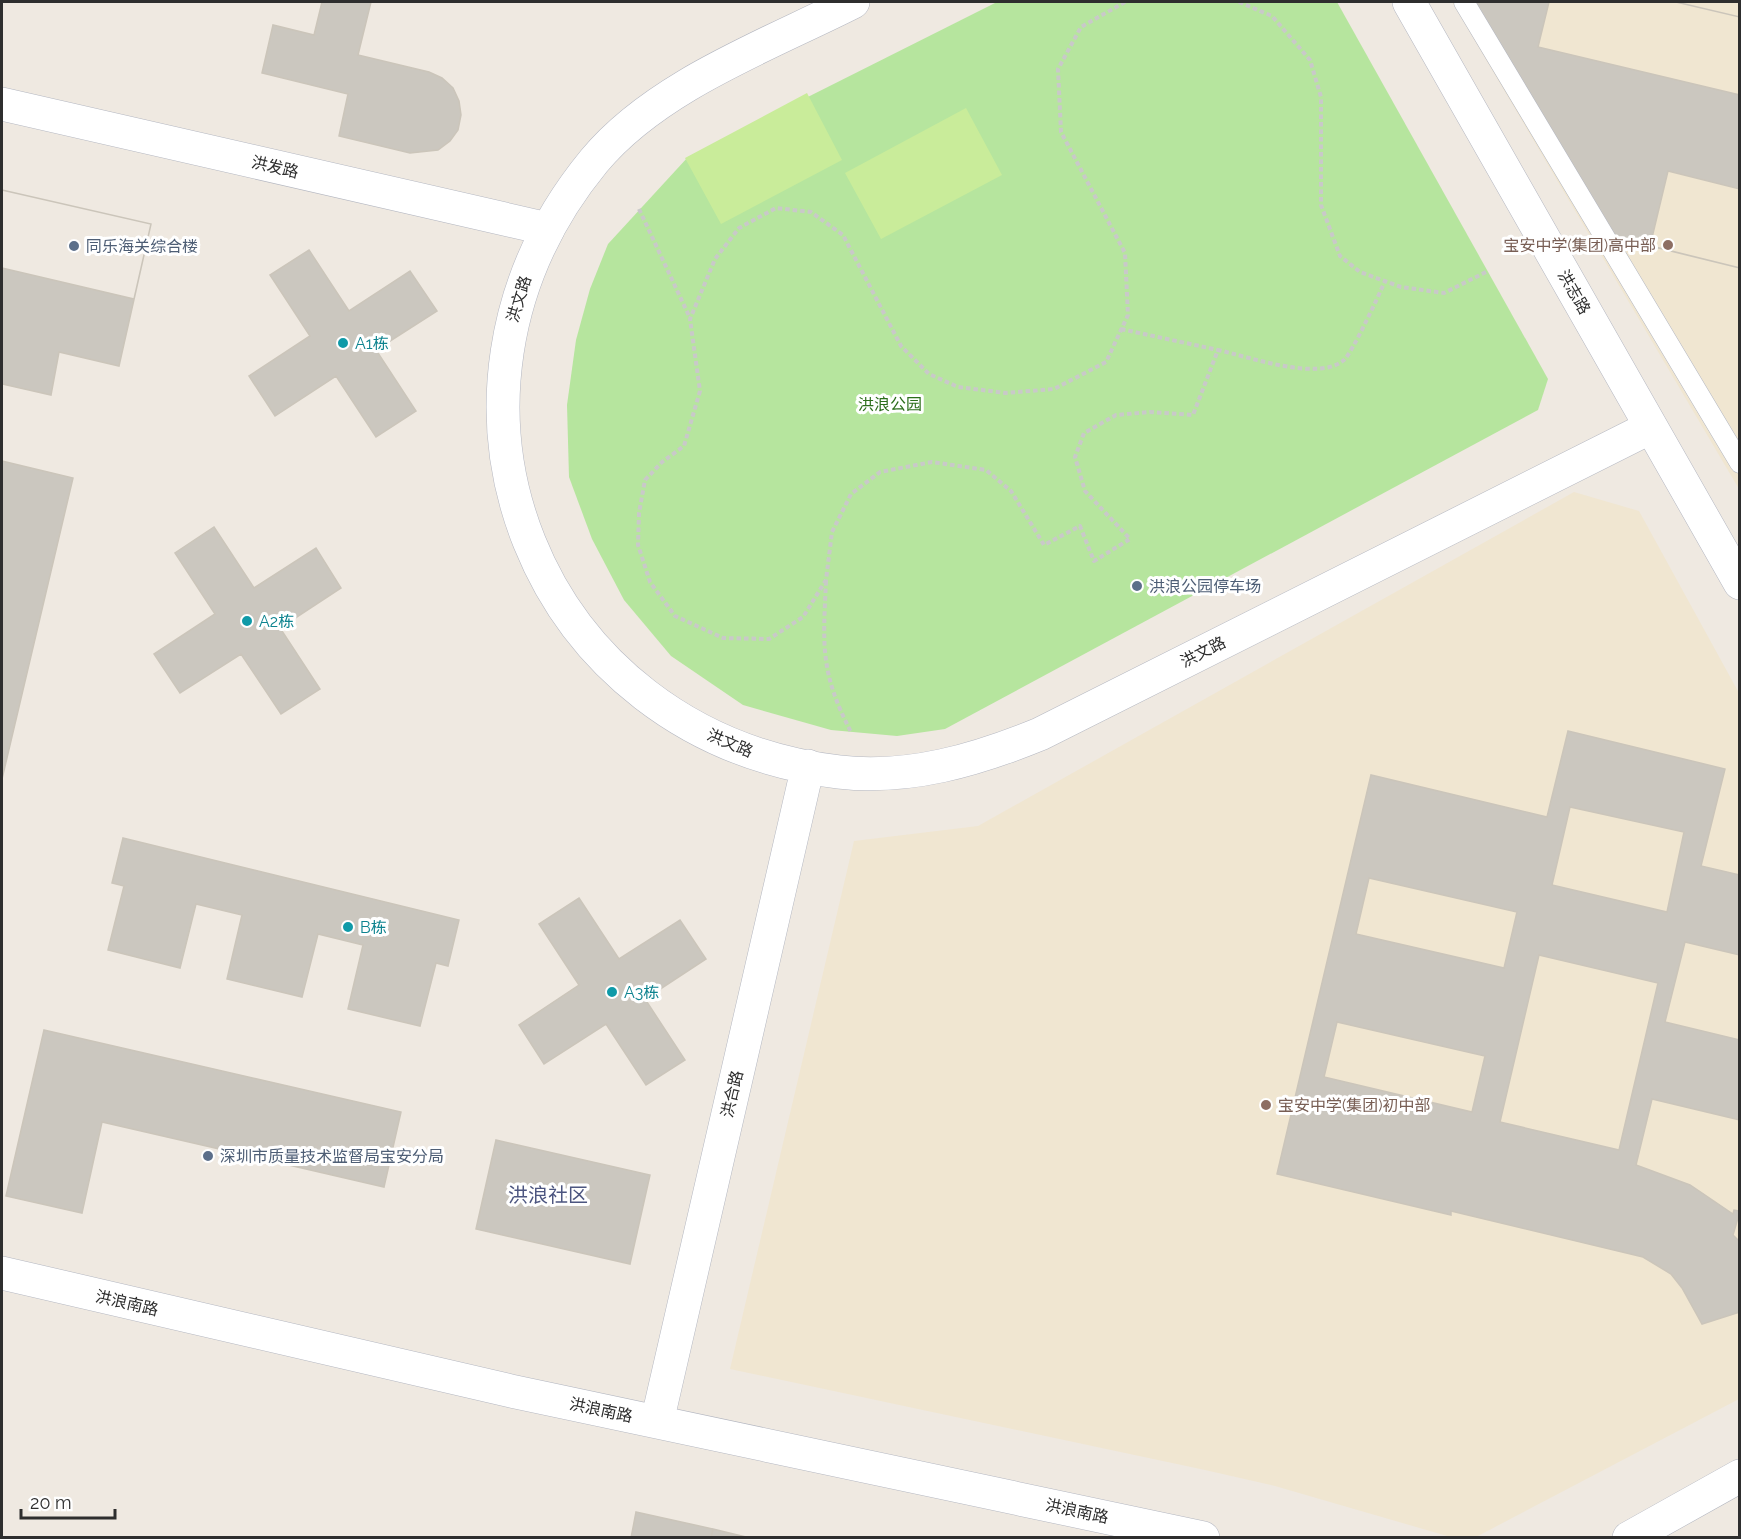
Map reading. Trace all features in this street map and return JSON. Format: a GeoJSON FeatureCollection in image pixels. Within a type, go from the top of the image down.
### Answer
{"type":"FeatureCollection","features":[{"type":"Feature","properties":{"kind":"street","name":"洪文路"},"geometry":{"type":"LineString","coordinates":[[853,2],[704,76],[646,112],[596,159],[556,213],[548,229],[526,274],[507,340],[502,408],[509,475],[528,540],[559,601],[601,655],[652,701],[710,736],[774,761],[841,772],[909,772],[976,759],[1040,734],[1651,427]]}},
{"type":"Feature","properties":{"kind":"street","name":"洪志路"},"geometry":{"type":"LineString","coordinates":[[1409,2],[1740,584]]}},
{"type":"Feature","properties":{"kind":"street","name":"洪发路"},"geometry":{"type":"LineString","coordinates":[[2,104],[548,229]]}},
{"type":"Feature","properties":{"kind":"street","name":"洪合路"},"geometry":{"type":"LineString","coordinates":[[657,1422],[808,766]]}},
{"type":"Feature","properties":{"kind":"street","name":"洪浪南路"},"geometry":{"type":"LineString","coordinates":[[2,1274],[657,1422],[1203,1538]]}},
{"type":"Feature","properties":{"kind":"street"},"geometry":{"type":"LineString","coordinates":[[1629,1538],[1740,1476]]}},
{"type":"Feature","properties":{"kind":"lane"},"geometry":{"type":"LineString","coordinates":[[1464,2],[1740,463]]}},
{"type":"Feature","properties":{"kind":"path"},"geometry":{"type":"LineString","coordinates":[[690,319],[715,259],[739,228],[776,208],[811,212],[843,235],[901,346],[929,374],[958,387],[1006,393],[1054,389],[1106,362],[1128,315],[1125,253],[1061,132],[1058,69],[1082,27],[1125,2]]}},
{"type":"Feature","properties":{"kind":"path"},"geometry":{"type":"LineString","coordinates":[[1239,2],[1272,16],[1310,60],[1322,97],[1321,205],[1340,256],[1360,272],[1401,287],[1444,293],[1488,271]]}},
{"type":"Feature","properties":{"kind":"path"},"geometry":{"type":"LineString","coordinates":[[639,208],[690,319],[700,392],[684,446],[662,462],[645,480],[639,513],[638,545],[650,582],[675,616],[723,638],[768,639],[803,617],[826,580]]}},
{"type":"Feature","properties":{"kind":"path"},"geometry":{"type":"LineString","coordinates":[[1121,329],[1310,370],[1326,368],[1346,359],[1385,281]]}},
{"type":"Feature","properties":{"kind":"path"},"geometry":{"type":"LineString","coordinates":[[850,732],[834,698],[823,645],[826,580],[832,532],[851,494],[880,472],[932,462],[987,470],[1011,491],[1044,545],[1080,526],[1094,561],[1130,539],[1084,490],[1075,457],[1084,432],[1116,415],[1150,412],[1193,415],[1218,350]]}},
{"type":"Feature","properties":{"kind":"shaded area","name":"宝安中学(集团)高中部"},"geometry":{"type":"Polygon","coordinates":[[[1452,2],[1739,2],[1739,489],[1452,2]]]}},
{"type":"Feature","properties":{"kind":"shaded area","name":"宝安中学(集团)初中部"},"geometry":{"type":"Polygon","coordinates":[[[1574,492],[1639,511],[1739,693],[1739,1399],[1476,1537],[1454,1538],[1275,1486],[730,1369],[854,841],[978,826],[1574,492]]]}},
{"type":"Feature","properties":{"kind":"green space","name":"洪浪公园"},"geometry":{"type":"Polygon","coordinates":[[[997,2],[1337,2],[1548,379],[1538,410],[945,729],[897,736],[831,730],[743,705],[671,656],[624,600],[592,539],[569,477],[567,405],[576,340],[590,289],[608,244],[688,157],[997,2]]]}},
{"type":"Feature","properties":{"kind":"green space"},"geometry":{"type":"Polygon","coordinates":[[[807,93],[842,160],[721,224],[685,158],[807,93]]]}},
{"type":"Feature","properties":{"kind":"green space"},"geometry":{"type":"Polygon","coordinates":[[[966,108],[1002,175],[881,239],[845,173],[966,108]]]}},
{"type":"Feature","properties":{"kind":"building"},"geometry":{"type":"Polygon","coordinates":[[[322,2],[371,2],[358,55],[429,72],[442,78],[453,88],[459,101],[461,115],[458,130],[450,141],[438,150],[410,153],[339,136],[348,94],[262,73],[273,25],[314,35],[322,2]]]}},
{"type":"Feature","properties":{"kind":"building","name":"宝安中学(集团)高中部"},"geometry":{"type":"Polygon","coordinates":[[[1474,2],[1676,2],[1740,17],[1740,268],[1615,237],[1474,2]]]}},
{"type":"Feature","properties":{"kind":"building"},"geometry":{"type":"Polygon","coordinates":[[[1549,2],[1676,2],[1740,17],[1740,95],[1538,47],[1549,2]]]}},
{"type":"Feature","properties":{"kind":"building"},"geometry":{"type":"Polygon","coordinates":[[[1668,171],[1740,189],[1740,268],[1650,246],[1668,171]]]}},
{"type":"Feature","properties":{"kind":"building","name":"同乐海关综合楼"},"geometry":{"type":"Polygon","coordinates":[[[2,190],[151,224],[134,299],[2,268],[2,190]]]}},
{"type":"Feature","properties":{"kind":"building"},"geometry":{"type":"Polygon","coordinates":[[[2,190],[151,224],[119,366],[59,352],[51,395],[2,384],[2,190]]]}},
{"type":"Feature","properties":{"kind":"building","name":"A1栋"},"geometry":{"type":"Polygon","coordinates":[[[309,250],[349,311],[410,271],[437,311],[376,350],[416,411],[376,437],[336,376],[275,416],[249,376],[310,336],[270,275],[309,250]]]}},
{"type":"Feature","properties":{"kind":"building"},"geometry":{"type":"Polygon","coordinates":[[[2,461],[73,478],[2,779],[2,461]]]}},
{"type":"Feature","properties":{"kind":"building","name":"A2栋"},"geometry":{"type":"Polygon","coordinates":[[[214,527],[254,588],[316,548],[341,588],[280,628],[320,689],[281,714],[241,654],[180,693],[154,654],[215,614],[175,553],[214,527]]]}},
{"type":"Feature","properties":{"kind":"building"},"geometry":{"type":"Polygon","coordinates":[[[1568,731],[1725,769],[1701,866],[1740,875],[1740,955],[1685,942],[1665,1022],[1740,1040],[1740,1120],[1652,1099],[1636,1165],[1690,1185],[1733,1214],[1734,1210],[1740,1211],[1733,1235],[1740,1242],[1740,1312],[1702,1324],[1682,1288],[1671,1274],[1643,1257],[1451,1211],[1451,1215],[1277,1174],[1371,775],[1547,817],[1568,731]],[[1570,807],[1552,885],[1667,912],[1684,832],[1570,807]],[[1369,878],[1356,934],[1504,968],[1517,912],[1369,878]],[[1539,955],[1500,1122],[1619,1150],[1658,983],[1539,955]],[[1337,1022],[1324,1077],[1472,1112],[1485,1056],[1337,1022]]]}},
{"type":"Feature","properties":{"kind":"building","name":"B栋"},"geometry":{"type":"Polygon","coordinates":[[[123,838],[459,920],[448,966],[436,963],[420,1026],[348,1009],[363,945],[318,934],[302,997],[227,979],[242,915],[196,904],[180,968],[108,950],[124,886],[112,883],[123,838]]]}},
{"type":"Feature","properties":{"kind":"building","name":"A3栋"},"geometry":{"type":"Polygon","coordinates":[[[579,898],[619,959],[680,920],[706,959],[645,999],[685,1060],[646,1085],[606,1024],[544,1064],[519,1025],[579,985],[539,924],[579,898]]]}},
{"type":"Feature","properties":{"kind":"building"},"geometry":{"type":"Polygon","coordinates":[[[44,1030],[401,1112],[384,1187],[102,1122],[82,1213],[6,1196],[44,1030]]]}},
{"type":"Feature","properties":{"kind":"building"},"geometry":{"type":"Polygon","coordinates":[[[496,1140],[650,1175],[630,1264],[476,1229],[496,1140]]]}},
{"type":"Feature","properties":{"kind":"building"},"geometry":{"type":"Polygon","coordinates":[[[636,1512],[713,1529],[711,1538],[631,1538],[636,1512]]]}},
{"type":"Feature","properties":{"kind":"building"},"geometry":{"type":"Polygon","coordinates":[[[713,1529],[750,1538],[711,1538],[713,1529]]]}},
{"type":"Feature","properties":{"kind":"place","name":"宝安中学(集团)高中部"},"geometry":{"type":"Point","coordinates":[1668,245]}},
{"type":"Feature","properties":{"kind":"place","name":"同乐海关综合楼"},"geometry":{"type":"Point","coordinates":[74,246]}},
{"type":"Feature","properties":{"kind":"place","name":"A1栋"},"geometry":{"type":"Point","coordinates":[343,343]}},
{"type":"Feature","properties":{"kind":"place","name":"洪浪公园停车场"},"geometry":{"type":"Point","coordinates":[1137,586]}},
{"type":"Feature","properties":{"kind":"place","name":"A2栋"},"geometry":{"type":"Point","coordinates":[247,621]}},
{"type":"Feature","properties":{"kind":"place","name":"B栋"},"geometry":{"type":"Point","coordinates":[348,927]}},
{"type":"Feature","properties":{"kind":"place","name":"A3栋"},"geometry":{"type":"Point","coordinates":[612,992]}},
{"type":"Feature","properties":{"kind":"place","name":"宝安中学(集团)初中部"},"geometry":{"type":"Point","coordinates":[1266,1105]}},
{"type":"Feature","properties":{"kind":"place","name":"深圳市质量技术监督局宝安分局"},"geometry":{"type":"Point","coordinates":[208,1156]}},
{"type":"Feature","properties":{"kind":"district","name":"洪浪社区"},"geometry":{"type":"Point","coordinates":[548,1195]}}]}
